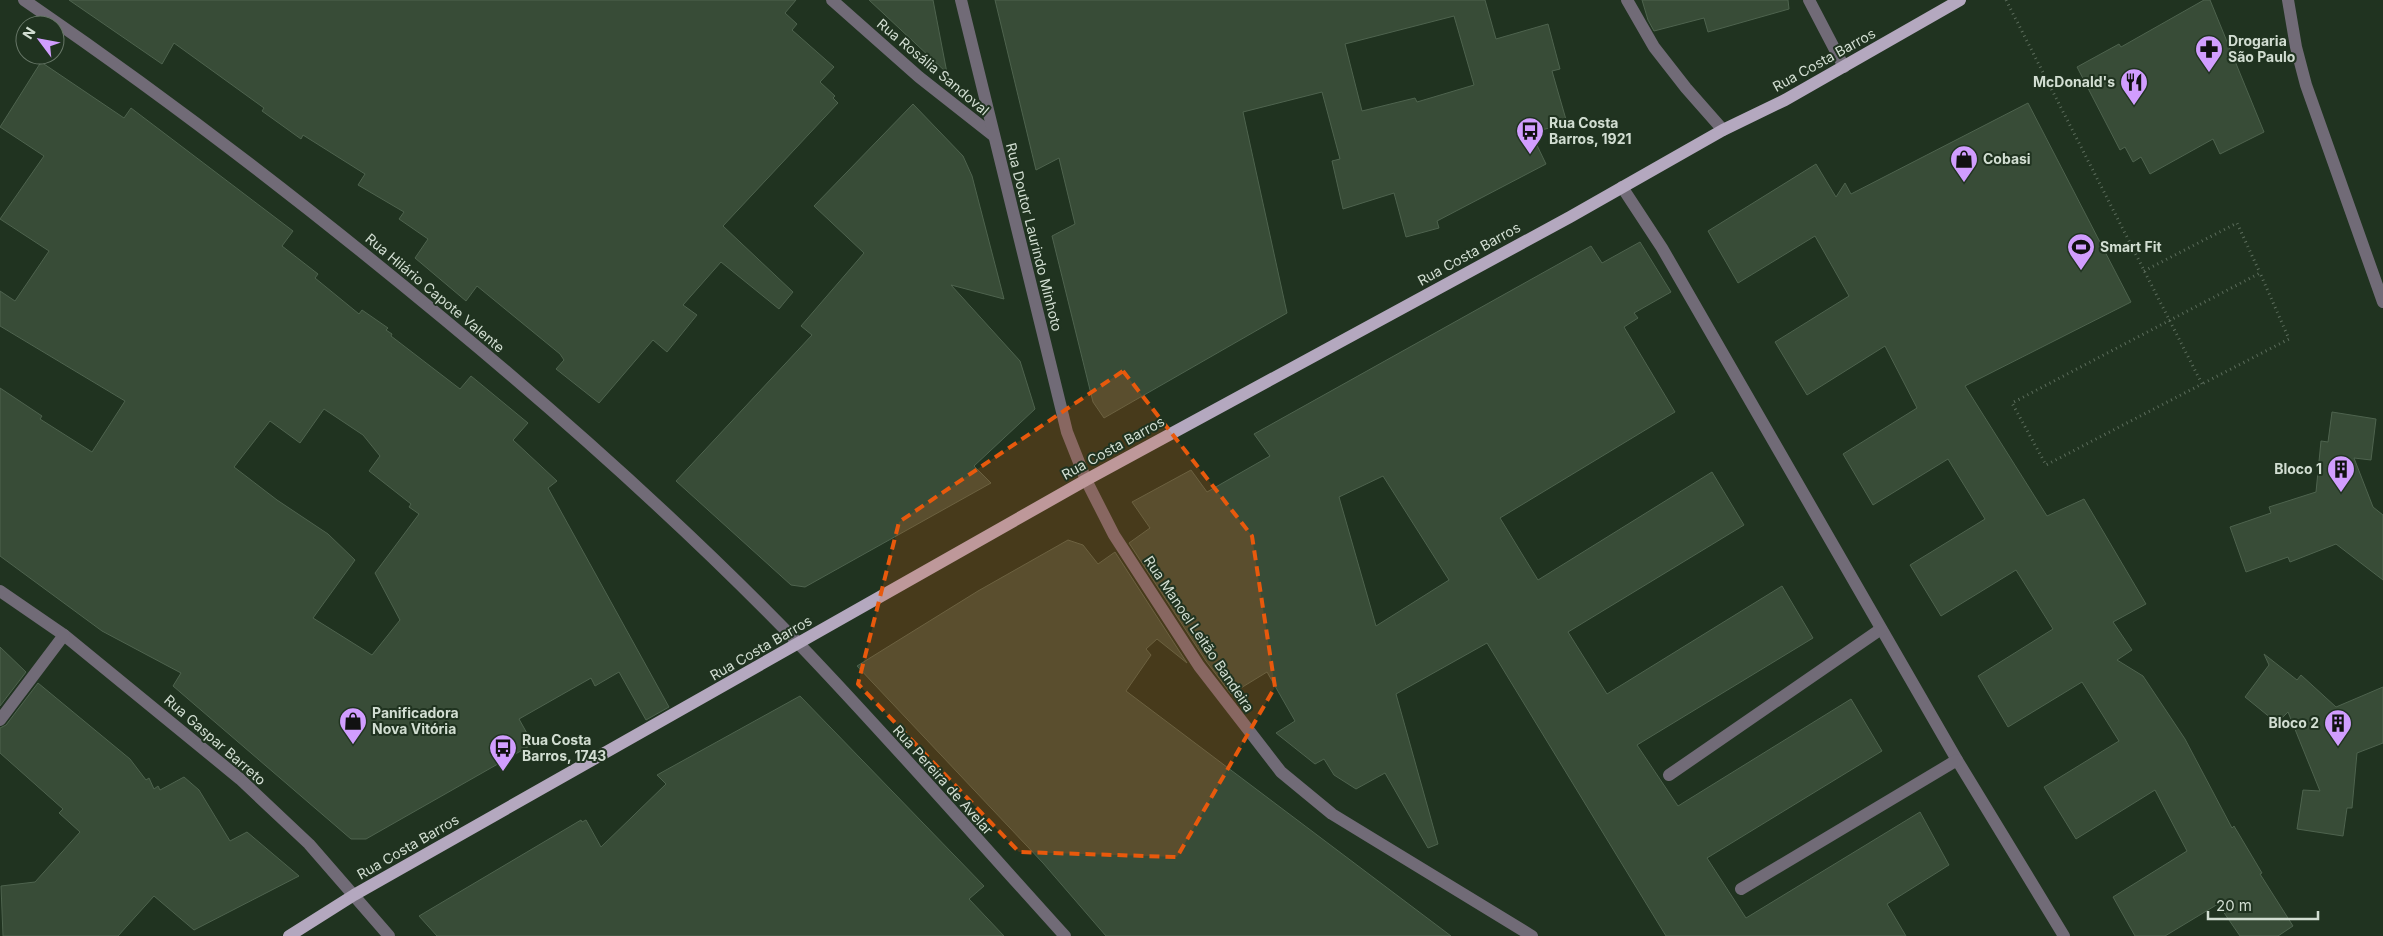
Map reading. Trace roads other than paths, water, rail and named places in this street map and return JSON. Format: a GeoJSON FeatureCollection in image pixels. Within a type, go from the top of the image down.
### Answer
{"type":"FeatureCollection","features":[{"type":"Feature","properties":{"kind":"main road","name":"Rua Costa Barros"},"geometry":{"type":"LineString","coordinates":[[289,936],[354,896],[1086,480],[1723,130],[1785,100],[1960,0]]}},
{"type":"Feature","properties":{"kind":"street","name":"Rua Hilário Capote Valente"},"geometry":{"type":"LineString","coordinates":[[24,0],[161,97],[322,219],[428,306],[605,457],[799,644]]}},
{"type":"Feature","properties":{"kind":"street","name":"Rua Rosália Sandoval"},"geometry":{"type":"LineString","coordinates":[[832,0],[919,77],[994,136]]}},
{"type":"Feature","properties":{"kind":"street","name":"Rua Doutor Laurindo Minhoto"},"geometry":{"type":"LineString","coordinates":[[961,0],[1068,432],[1086,480]]}},
{"type":"Feature","properties":{"kind":"street"},"geometry":{"type":"LineString","coordinates":[[1627,0],[1654,47],[1686,88],[1723,130]]}},
{"type":"Feature","properties":{"kind":"street"},"geometry":{"type":"LineString","coordinates":[[1809,0],[1844,66]]}},
{"type":"Feature","properties":{"kind":"street"},"geometry":{"type":"LineString","coordinates":[[2288,0],[2296,47],[2306,85],[2383,302]]}},
{"type":"Feature","properties":{"kind":"street"},"geometry":{"type":"LineString","coordinates":[[1622,186],[1662,248],[1957,760],[2064,936]]}},
{"type":"Feature","properties":{"kind":"street","name":"Rua Manoel Leitão Bandeira"},"geometry":{"type":"LineString","coordinates":[[1086,480],[1114,535],[1199,666],[1281,772],[1332,814],[1532,936]]}},
{"type":"Feature","properties":{"kind":"street","name":"Rua Gaspar Barreto"},"geometry":{"type":"LineString","coordinates":[[0,591],[64,635],[240,779],[310,844],[389,936]]}},
{"type":"Feature","properties":{"kind":"street"},"geometry":{"type":"LineString","coordinates":[[1669,775],[1882,629]]}},
{"type":"Feature","properties":{"kind":"street"},"geometry":{"type":"LineString","coordinates":[[0,720],[64,635]]}},
{"type":"Feature","properties":{"kind":"street","name":"Rua Pereira de Avelar"},"geometry":{"type":"LineString","coordinates":[[799,644],[1065,936]]}},
{"type":"Feature","properties":{"kind":"street"},"geometry":{"type":"LineString","coordinates":[[1740,890],[1957,760]]}},
{"type":"Feature","properties":{"kind":"place","name":"Drogaria São Paulo"},"geometry":{"type":"Point","coordinates":[2209,73]}},
{"type":"Feature","properties":{"kind":"place","name":"McDonald's"},"geometry":{"type":"Point","coordinates":[2134,106]}},
{"type":"Feature","properties":{"kind":"place","name":"Rua Costa Barros, 1921"},"geometry":{"type":"Point","coordinates":[1530,155]}},
{"type":"Feature","properties":{"kind":"place","name":"Cobasi"},"geometry":{"type":"Point","coordinates":[1964,183]}},
{"type":"Feature","properties":{"kind":"place","name":"Smart Fit"},"geometry":{"type":"Point","coordinates":[2081,271]}},
{"type":"Feature","properties":{"kind":"place","name":"Bloco 1"},"geometry":{"type":"Point","coordinates":[2341,493]}},
{"type":"Feature","properties":{"kind":"place","name":"Panificadora Nova Vitória"},"geometry":{"type":"Point","coordinates":[353,745]}},
{"type":"Feature","properties":{"kind":"place","name":"Bloco 2"},"geometry":{"type":"Point","coordinates":[2338,747]}},
{"type":"Feature","properties":{"kind":"place","name":"Rua Costa Barros, 1743"},"geometry":{"type":"Point","coordinates":[503,772]}}]}
